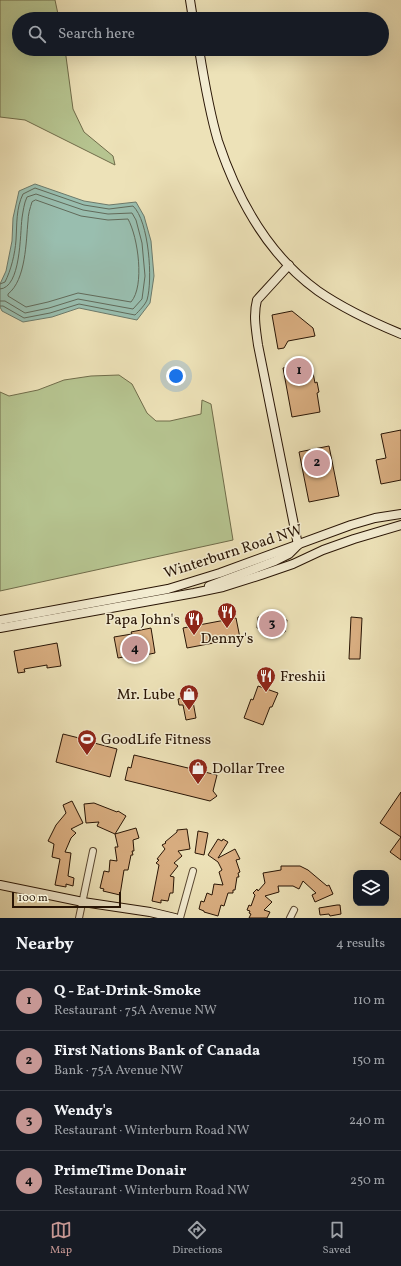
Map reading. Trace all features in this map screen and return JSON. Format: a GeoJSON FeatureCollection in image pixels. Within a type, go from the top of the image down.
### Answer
{"type":"FeatureCollection","features":[{"type":"Feature","properties":{"kind":"main road"},"geometry":{"type":"LineString","coordinates":[[190,0],[192,12]]}},
{"type":"Feature","properties":{"kind":"main road"},"geometry":{"type":"LineString","coordinates":[[199,56],[207,98],[218,140],[243,202],[257,225],[289,265],[317,290],[350,310],[401,334]]}},
{"type":"Feature","properties":{"kind":"main road"},"geometry":{"type":"LineString","coordinates":[[194,593],[275,562],[289,554],[298,545],[258,345],[255,320],[258,300],[289,265]]}},
{"type":"Feature","properties":{"kind":"main road","name":"Winterburn Road NW"},"geometry":{"type":"LineString","coordinates":[[0,620],[168,589],[220,573],[351,525],[375,518],[401,514]]}},
{"type":"Feature","properties":{"kind":"main road","name":"Winterburn Road NW"},"geometry":{"type":"LineString","coordinates":[[0,628],[223,587],[293,564],[323,550],[348,541],[401,525]]}},
{"type":"Feature","properties":{"kind":"main road"},"geometry":{"type":"LineString","coordinates":[[0,885],[83,902],[150,912],[175,918]]}},
{"type":"Feature","properties":{"kind":"street"},"geometry":{"type":"LineString","coordinates":[[79,918],[92,851]]}},
{"type":"Feature","properties":{"kind":"street"},"geometry":{"type":"LineString","coordinates":[[180,918],[192,871]]}},
{"type":"Feature","properties":{"kind":"street"},"geometry":{"type":"LineString","coordinates":[[290,918],[294,910]]}},
{"type":"Feature","properties":{"kind":"green space"},"geometry":{"type":"Polygon","coordinates":[[[0,0],[55,0],[58,12],[12,12],[12,56],[66,56],[73,109],[84,132],[113,156],[115,165],[25,120],[0,117],[0,0]]]}},
{"type":"Feature","properties":{"kind":"green space"},"geometry":{"type":"Polygon","coordinates":[[[119,375],[132,384],[147,413],[156,421],[170,421],[201,414],[202,400],[211,404],[233,540],[0,591],[0,392],[9,396],[38,390],[64,380],[91,376],[119,375]]]}},
{"type":"Feature","properties":{"kind":"water"},"geometry":{"type":"Polygon","coordinates":[[[35,184],[84,201],[109,205],[136,202],[144,216],[151,241],[154,276],[150,303],[137,320],[79,308],[52,317],[23,322],[2,311],[0,307],[0,284],[6,271],[12,241],[13,218],[19,191],[35,184]]]}},
{"type":"Feature","properties":{"kind":"building"},"geometry":{"type":"Polygon","coordinates":[[[292,311],[313,328],[315,336],[288,341],[284,348],[278,349],[272,315],[292,311]]]}},
{"type":"Feature","properties":{"kind":"building"},"geometry":{"type":"Polygon","coordinates":[[[311,363],[315,383],[317,382],[319,392],[317,393],[320,412],[292,417],[283,368],[311,363]]]}},
{"type":"Feature","properties":{"kind":"building"},"geometry":{"type":"Polygon","coordinates":[[[401,430],[401,480],[381,484],[376,460],[386,458],[381,434],[401,430]]]}},
{"type":"Feature","properties":{"kind":"building"},"geometry":{"type":"Polygon","coordinates":[[[329,446],[339,496],[309,502],[299,452],[329,446]]]}},
{"type":"Feature","properties":{"kind":"building"},"geometry":{"type":"Polygon","coordinates":[[[258,617],[287,620],[285,632],[257,628],[258,617]]]}},
{"type":"Feature","properties":{"kind":"building"},"geometry":{"type":"Polygon","coordinates":[[[351,617],[362,618],[360,659],[349,659],[351,617]]]}},
{"type":"Feature","properties":{"kind":"building"},"geometry":{"type":"Polygon","coordinates":[[[236,618],[240,638],[187,648],[183,628],[236,618]]]}},
{"type":"Feature","properties":{"kind":"building"},"geometry":{"type":"Polygon","coordinates":[[[151,628],[155,653],[118,658],[114,637],[132,634],[131,632],[151,628]]]}},
{"type":"Feature","properties":{"kind":"building"},"geometry":{"type":"Polygon","coordinates":[[[57,643],[61,666],[47,668],[47,665],[24,669],[25,672],[18,673],[14,651],[57,643]]]}},
{"type":"Feature","properties":{"kind":"building"},"geometry":{"type":"Polygon","coordinates":[[[258,686],[278,693],[272,707],[270,707],[263,725],[244,718],[251,699],[253,700],[258,686]]]}},
{"type":"Feature","properties":{"kind":"building","name":"Mr. Lube"},"geometry":{"type":"Polygon","coordinates":[[[192,696],[196,718],[186,720],[183,705],[179,705],[178,699],[192,696]]]}},
{"type":"Feature","properties":{"kind":"building","name":"GoodLife Fitness"},"geometry":{"type":"Polygon","coordinates":[[[63,734],[117,749],[110,777],[56,762],[63,734]]]}},
{"type":"Feature","properties":{"kind":"building"},"geometry":{"type":"Polygon","coordinates":[[[134,755],[217,775],[213,791],[217,796],[210,801],[125,780],[128,767],[131,768],[134,755]]]}},
{"type":"Feature","properties":{"kind":"building"},"geometry":{"type":"Polygon","coordinates":[[[401,792],[401,837],[380,823],[401,792]]]}},
{"type":"Feature","properties":{"kind":"building"},"geometry":{"type":"Polygon","coordinates":[[[72,801],[83,823],[71,829],[76,833],[71,838],[65,852],[71,853],[68,876],[74,878],[73,886],[66,884],[66,887],[55,885],[60,859],[52,857],[54,844],[48,841],[56,825],[66,813],[63,805],[72,801]]]}},
{"type":"Feature","properties":{"kind":"building"},"geometry":{"type":"Polygon","coordinates":[[[94,803],[117,812],[118,811],[126,816],[115,834],[97,826],[99,822],[86,823],[84,804],[94,803]]]}},
{"type":"Feature","properties":{"kind":"building"},"geometry":{"type":"Polygon","coordinates":[[[136,828],[139,838],[133,840],[134,851],[132,851],[133,855],[131,855],[128,870],[124,870],[120,895],[103,891],[104,889],[100,888],[104,871],[109,872],[110,860],[117,861],[115,847],[118,847],[115,834],[136,828]]]}},
{"type":"Feature","properties":{"kind":"building"},"geometry":{"type":"Polygon","coordinates":[[[187,829],[190,849],[178,851],[182,856],[174,863],[178,866],[170,876],[174,877],[173,893],[170,893],[168,901],[161,900],[161,903],[152,901],[159,865],[156,863],[159,860],[157,859],[165,849],[162,845],[177,832],[177,830],[187,829]]]}},
{"type":"Feature","properties":{"kind":"building"},"geometry":{"type":"Polygon","coordinates":[[[198,831],[208,833],[204,855],[195,853],[198,831]]]}},
{"type":"Feature","properties":{"kind":"building"},"geometry":{"type":"Polygon","coordinates":[[[401,837],[401,860],[390,852],[401,837]]]}},
{"type":"Feature","properties":{"kind":"building"},"geometry":{"type":"Polygon","coordinates":[[[218,839],[222,841],[223,839],[228,842],[218,858],[235,849],[240,859],[236,860],[240,872],[238,873],[239,877],[237,877],[235,890],[233,890],[233,893],[228,893],[224,906],[221,905],[218,916],[199,909],[201,901],[204,902],[207,893],[212,895],[214,884],[223,885],[219,872],[222,870],[218,862],[208,855],[218,839]]]}},
{"type":"Feature","properties":{"kind":"building"},"geometry":{"type":"Polygon","coordinates":[[[281,866],[300,866],[308,870],[327,886],[329,885],[333,894],[315,902],[312,895],[316,893],[303,881],[299,889],[293,886],[278,886],[279,892],[265,896],[272,902],[264,910],[270,912],[267,918],[249,918],[251,914],[249,913],[250,911],[247,910],[249,905],[251,906],[255,895],[253,893],[257,889],[258,891],[265,883],[263,873],[281,870],[281,866]]]}},
{"type":"Feature","properties":{"kind":"building"},"geometry":{"type":"Polygon","coordinates":[[[340,905],[341,914],[330,916],[329,914],[320,915],[319,908],[340,905]]]}},
{"type":"Feature","properties":{"kind":"place","name":"Q - Eat-Drink-Smoke"},"geometry":{"type":"Point","coordinates":[299,371]}},
{"type":"Feature","properties":{"kind":"place","name":"First Nations Bank of Canada"},"geometry":{"type":"Point","coordinates":[317,463]}},
{"type":"Feature","properties":{"kind":"place","name":"Wendy's"},"geometry":{"type":"Point","coordinates":[272,624]}},
{"type":"Feature","properties":{"kind":"place","name":"Denny's"},"geometry":{"type":"Point","coordinates":[227,629]}},
{"type":"Feature","properties":{"kind":"place","name":"Papa John's"},"geometry":{"type":"Point","coordinates":[194,636]}},
{"type":"Feature","properties":{"kind":"place","name":"PrimeTime Donair"},"geometry":{"type":"Point","coordinates":[135,649]}},
{"type":"Feature","properties":{"kind":"place","name":"Freshii"},"geometry":{"type":"Point","coordinates":[266,693]}},
{"type":"Feature","properties":{"kind":"place","name":"Mr. Lube"},"geometry":{"type":"Point","coordinates":[189,711]}},
{"type":"Feature","properties":{"kind":"place","name":"GoodLife Fitness"},"geometry":{"type":"Point","coordinates":[87,756]}},
{"type":"Feature","properties":{"kind":"place","name":"Dollar Tree"},"geometry":{"type":"Point","coordinates":[198,785]}}]}
